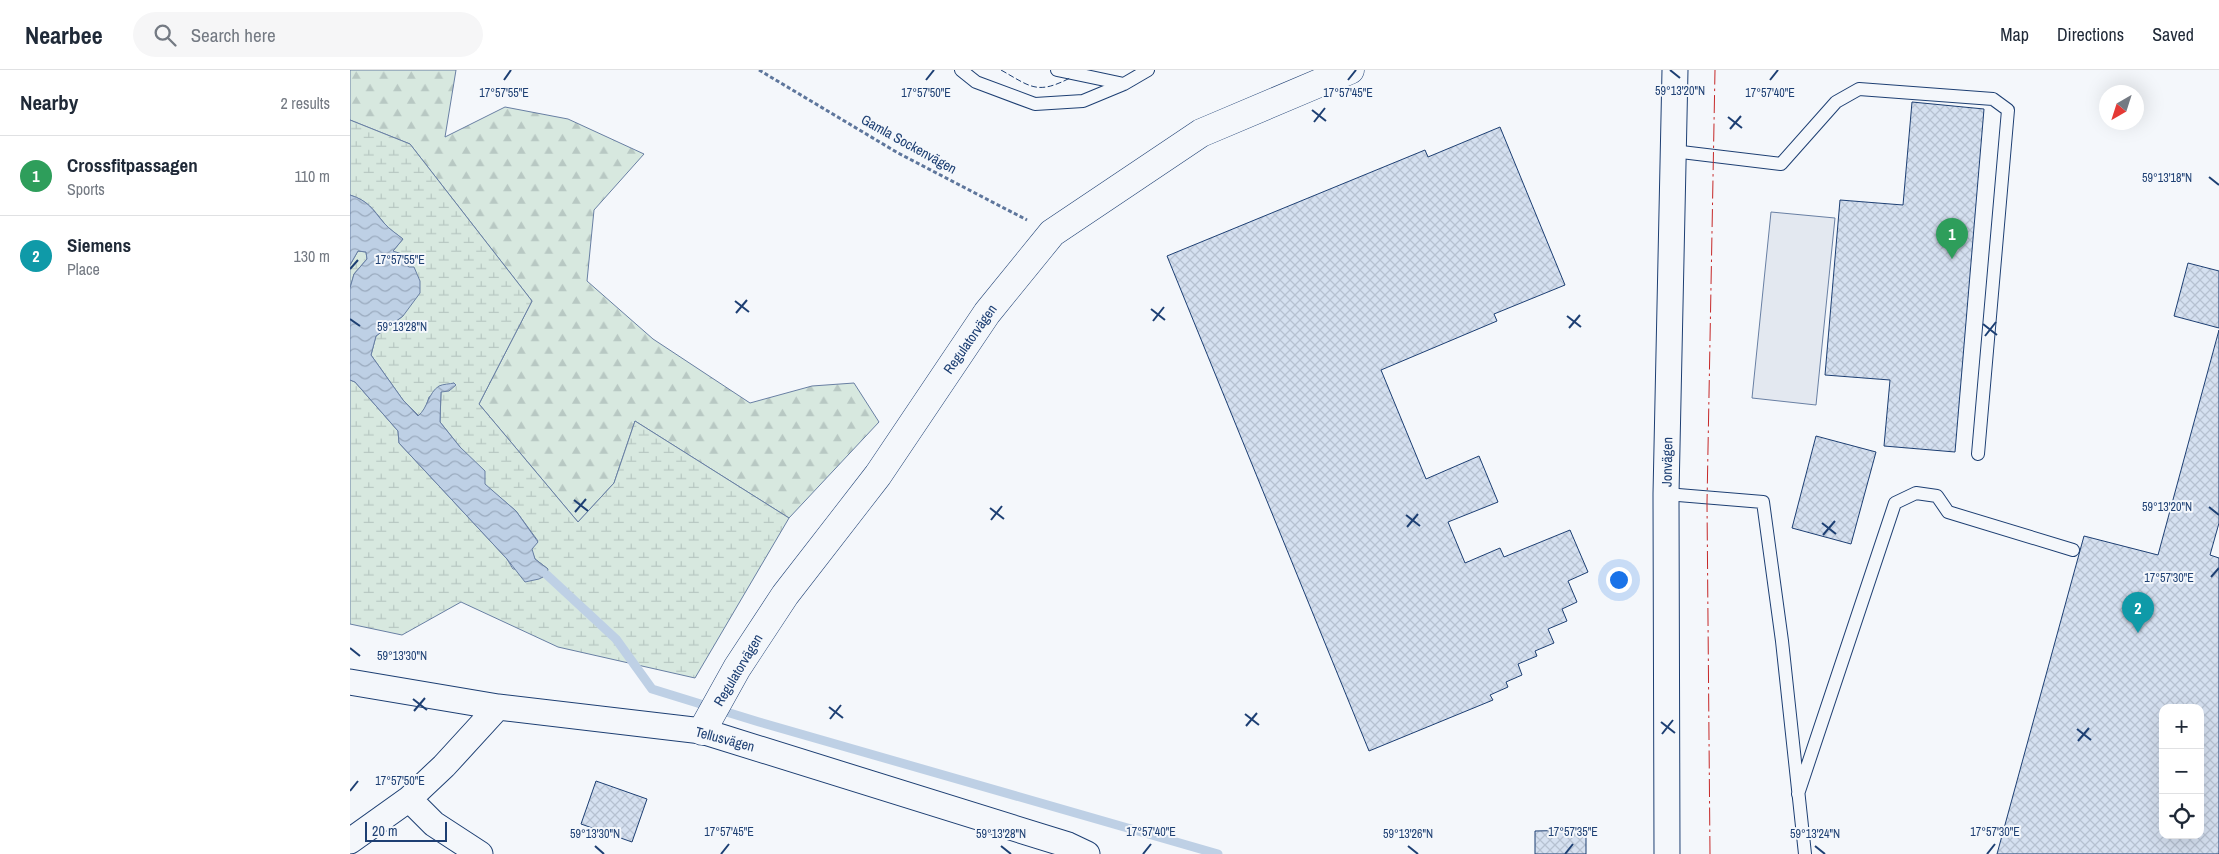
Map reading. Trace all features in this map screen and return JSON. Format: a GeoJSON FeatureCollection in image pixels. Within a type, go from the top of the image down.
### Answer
{"type":"FeatureCollection","features":[{"type":"Feature","properties":{"kind":"street","name":"Regulatorvägen"},"geometry":{"type":"LineString","coordinates":[[705,726],[737,668],[785,595],[878,475],[987,314],[1052,233],[1201,133],[1350,70]]}},
{"type":"Feature","properties":{"kind":"street","name":"Jonvägen"},"geometry":{"type":"LineString","coordinates":[[1667,854],[1666,494],[1675,70]]}},
{"type":"Feature","properties":{"kind":"street","name":"Tellusvägen"},"geometry":{"type":"LineString","coordinates":[[350,682],[498,707],[705,726],[1059,842],[1088,854]]}},
{"type":"Feature","properties":{"kind":"street"},"geometry":{"type":"LineString","coordinates":[[350,841],[409,799],[444,766],[498,707]]}},
{"type":"Feature","properties":{"kind":"street"},"geometry":{"type":"LineString","coordinates":[[409,799],[434,824],[480,854]]}},
{"type":"Feature","properties":{"kind":"lane"},"geometry":{"type":"LineString","coordinates":[[961,70],[976,82],[1035,104],[1083,101],[1124,84],[1148,70]]}},
{"type":"Feature","properties":{"kind":"lane"},"geometry":{"type":"LineString","coordinates":[[1057,70],[1124,84]]}},
{"type":"Feature","properties":{"kind":"lane"},"geometry":{"type":"LineString","coordinates":[[1673,151],[1781,164],[1836,102],[1859,89],[1993,99],[2008,110],[1978,454]]}},
{"type":"Feature","properties":{"kind":"lane"},"geometry":{"type":"LineString","coordinates":[[1798,794],[1895,503],[1916,493],[1938,496],[1948,512],[2073,550]]}},
{"type":"Feature","properties":{"kind":"lane"},"geometry":{"type":"LineString","coordinates":[[1666,494],[1763,502],[1782,641],[1805,854]]}},
{"type":"Feature","properties":{"kind":"path","name":"Gamla Sockenvägen"},"geometry":{"type":"LineString","coordinates":[[759,70],[898,153],[1052,233]]}},
{"type":"Feature","properties":{"kind":"green space"},"geometry":{"type":"Polygon","coordinates":[[[350,70],[456,70],[445,137],[505,107],[568,119],[644,154],[594,210],[587,281],[653,339],[750,403],[812,386],[854,383],[879,422],[789,518],[635,421],[614,483],[578,522],[479,404],[532,301],[410,144],[350,120],[350,70]]]}},
{"type":"Feature","properties":{"kind":"green space"},"geometry":{"type":"Polygon","coordinates":[[[350,120],[410,144],[532,301],[479,404],[578,522],[614,483],[635,421],[789,518],[695,678],[558,647],[461,602],[402,635],[350,624],[350,380],[355,382],[398,431],[399,443],[507,559],[513,569],[548,569],[535,559],[531,549],[538,541],[516,511],[484,484],[460,447],[440,422],[441,391],[454,383],[429,397],[424,412],[419,416],[403,400],[371,355],[376,336],[403,316],[409,267],[393,251],[403,239],[388,227],[370,206],[350,195],[350,120]]]}},
{"type":"Feature","properties":{"kind":"green space"},"geometry":{"type":"Polygon","coordinates":[[[358,251],[366,252],[367,259],[354,274],[350,288],[350,265],[358,251]]]}},
{"type":"Feature","properties":{"kind":"shaded area"},"geometry":{"type":"Polygon","coordinates":[[[1771,212],[1835,218],[1816,405],[1752,398],[1771,212]]]}},
{"type":"Feature","properties":{"kind":"water"},"geometry":{"type":"Polygon","coordinates":[[[350,195],[366,203],[386,225],[403,239],[393,251],[408,256],[405,264],[409,267],[414,267],[420,281],[420,293],[403,316],[376,336],[371,355],[403,400],[418,416],[435,389],[444,384],[454,383],[456,385],[449,391],[441,392],[440,422],[460,447],[485,471],[485,484],[516,511],[538,542],[532,549],[535,559],[548,569],[547,575],[525,582],[507,559],[399,443],[398,431],[355,382],[350,380],[350,288],[354,274],[367,259],[366,252],[358,251],[350,265],[350,195]]]}},
{"type":"Feature","properties":{"kind":"building"},"geometry":{"type":"Polygon","coordinates":[[[1912,102],[1984,109],[1955,452],[1884,446],[1890,380],[1825,375],[1840,200],[1903,205],[1912,102]]]}},
{"type":"Feature","properties":{"kind":"building"},"geometry":{"type":"Polygon","coordinates":[[[1500,127],[1565,285],[1494,314],[1497,321],[1381,370],[1426,479],[1479,456],[1498,502],[1448,522],[1465,563],[1500,548],[1504,557],[1570,530],[1588,572],[1568,581],[1577,602],[1562,609],[1567,621],[1548,629],[1554,643],[1535,651],[1537,656],[1518,664],[1522,675],[1506,682],[1508,687],[1490,695],[1493,700],[1369,751],[1167,256],[1425,150],[1428,157],[1500,127]]]}},
{"type":"Feature","properties":{"kind":"building"},"geometry":{"type":"Polygon","coordinates":[[[2188,263],[2219,271],[2219,328],[2174,316],[2188,263]]]}},
{"type":"Feature","properties":{"kind":"building"},"geometry":{"type":"Polygon","coordinates":[[[2219,330],[2219,523],[2210,555],[2219,558],[2219,854],[1997,854],[2084,536],[2158,555],[2219,330]]]}},
{"type":"Feature","properties":{"kind":"building"},"geometry":{"type":"Polygon","coordinates":[[[1816,436],[1876,452],[1851,544],[1792,528],[1816,436]]]}},
{"type":"Feature","properties":{"kind":"building"},"geometry":{"type":"Polygon","coordinates":[[[596,781],[647,799],[632,842],[581,824],[596,781]]]}},
{"type":"Feature","properties":{"kind":"building"},"geometry":{"type":"Polygon","coordinates":[[[1586,830],[1586,854],[1535,854],[1535,831],[1586,830]]]}},
{"type":"Feature","properties":{"kind":"waterway"},"geometry":{"type":"LineString","coordinates":[[547,575],[616,639],[652,689],[759,722],[1218,854]]}},
{"type":"Feature","properties":{"kind":"fence"},"geometry":{"type":"LineString","coordinates":[[1001,70],[1034,87],[1050,86],[1070,78]]}},
{"type":"Feature","properties":{"kind":"power"},"geometry":{"type":"LineString","coordinates":[[1710,854],[1707,503],[1715,70]]}},
{"type":"Feature","properties":{"kind":"place","name":"Crossfitpassagen"},"geometry":{"type":"Point","coordinates":[1952,259]}},
{"type":"Feature","properties":{"kind":"place","name":"Siemens"},"geometry":{"type":"Point","coordinates":[2138,633]}}]}
